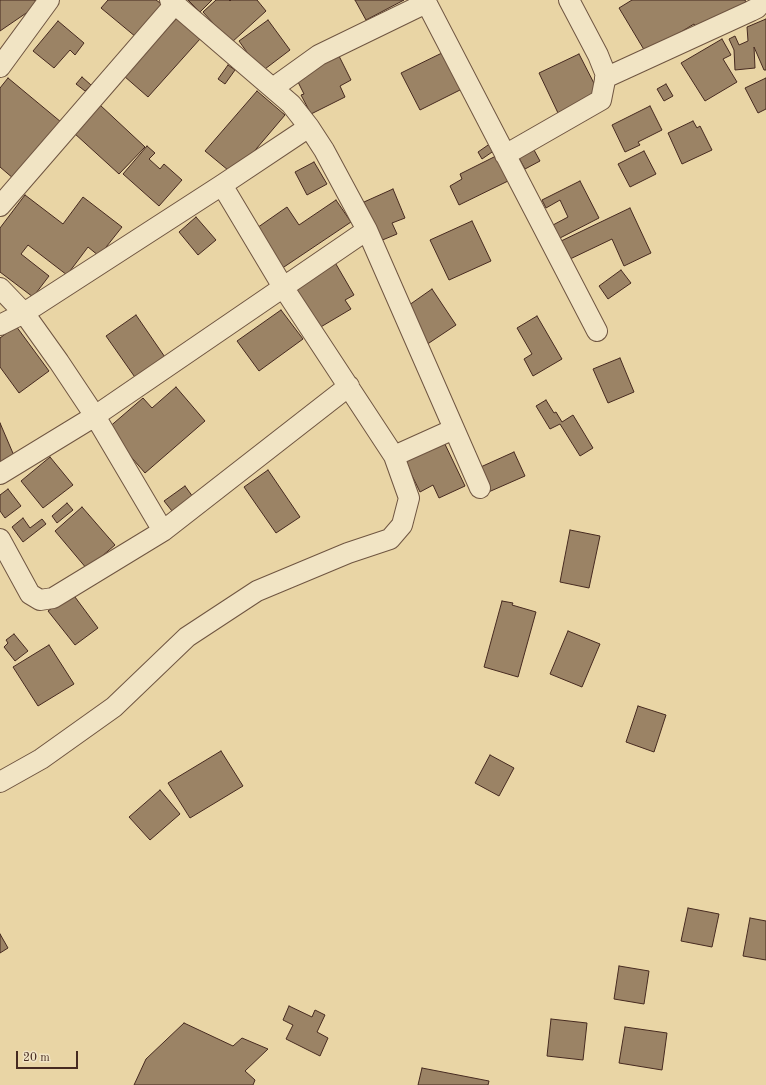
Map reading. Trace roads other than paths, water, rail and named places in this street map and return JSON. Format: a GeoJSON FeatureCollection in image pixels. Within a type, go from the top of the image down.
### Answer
{"type":"FeatureCollection","features":[{"type":"Feature","properties":{"kind":"street"},"geometry":{"type":"LineString","coordinates":[[0,67],[49,0]]}},
{"type":"Feature","properties":{"kind":"street"},"geometry":{"type":"LineString","coordinates":[[505,155],[600,100],[606,75],[598,55],[569,0]]}},
{"type":"Feature","properties":{"kind":"street"},"geometry":{"type":"LineString","coordinates":[[605,78],[751,11],[757,8],[762,0]]}},
{"type":"Feature","properties":{"kind":"street"},"geometry":{"type":"LineString","coordinates":[[0,206],[173,2],[291,104],[309,127],[324,150],[367,230],[480,488]]}},
{"type":"Feature","properties":{"kind":"street"},"geometry":{"type":"LineString","coordinates":[[273,88],[319,55],[425,2],[596,331]]}},
{"type":"Feature","properties":{"kind":"street"},"geometry":{"type":"LineString","coordinates":[[0,325],[24,313],[309,127]]}},
{"type":"Feature","properties":{"kind":"street"},"geometry":{"type":"LineString","coordinates":[[0,782],[41,759],[114,707],[187,637],[257,591],[348,552],[390,539],[402,525],[409,498],[394,456],[284,287],[222,185]]}},
{"type":"Feature","properties":{"kind":"street"},"geometry":{"type":"LineString","coordinates":[[0,474],[95,416],[367,230]]}},
{"type":"Feature","properties":{"kind":"street"},"geometry":{"type":"LineString","coordinates":[[0,288],[24,313],[59,362],[95,416],[163,531]]}},
{"type":"Feature","properties":{"kind":"street"},"geometry":{"type":"LineString","coordinates":[[0,539],[30,594],[40,600],[53,598],[163,531],[349,386]]}},
{"type":"Feature","properties":{"kind":"street"},"geometry":{"type":"LineString","coordinates":[[394,456],[454,429]]}}]}
